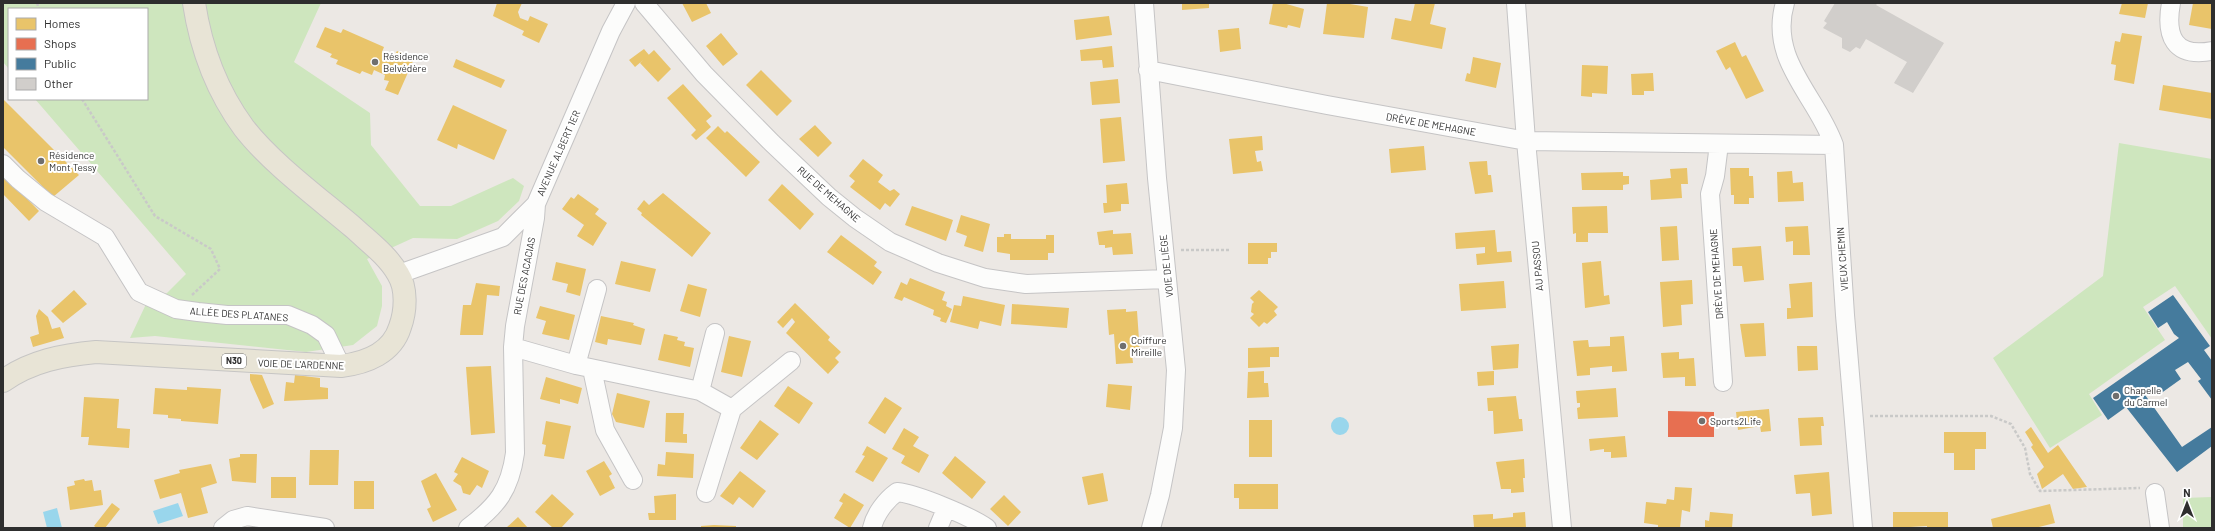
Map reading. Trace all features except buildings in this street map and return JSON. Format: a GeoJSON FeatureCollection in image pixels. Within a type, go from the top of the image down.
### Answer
{"type":"FeatureCollection","features":[{"type":"Feature","properties":{"kind":"main road","name":"VOIE DE L'ARDENNE"},"geometry":{"type":"LineString","coordinates":[[3,381],[24,369],[45,361],[68,354],[96,352],[341,366],[359,364],[378,355],[398,335],[403,320],[405,300],[399,274],[375,247],[267,153],[245,129],[214,80],[202,44],[194,3]]}},
{"type":"Feature","properties":{"kind":"street","name":"AVENUE ALBERT 1ER"},"geometry":{"type":"LineString","coordinates":[[399,274],[503,237],[536,204],[610,31],[626,3]]}},
{"type":"Feature","properties":{"kind":"street","name":"RUE DE MEHAGNE"},"geometry":{"type":"LineString","coordinates":[[644,3],[704,74],[772,143],[829,197],[855,218],[890,242],[938,263],[985,278],[1026,284],[1167,279]]}},
{"type":"Feature","properties":{"kind":"street","name":"VOIE DE LIÈGE"},"geometry":{"type":"LineString","coordinates":[[1144,3],[1148,70],[1176,370],[1173,428],[1160,495],[1151,528]]}},
{"type":"Feature","properties":{"kind":"street","name":"AU PASSOU"},"geometry":{"type":"LineString","coordinates":[[1516,3],[1526,141],[1562,528]]}},
{"type":"Feature","properties":{"kind":"street","name":"VIEUX CHEMIN"},"geometry":{"type":"LineString","coordinates":[[1785,3],[1782,12],[1781,38],[1786,57],[1795,76],[1827,126],[1834,145],[1853,415],[1863,528]]}},
{"type":"Feature","properties":{"kind":"street"},"geometry":{"type":"LineString","coordinates":[[2171,3],[2168,18],[2170,32],[2175,44],[2187,52],[2202,53],[2212,51]]}},
{"type":"Feature","properties":{"kind":"street","name":"DRÈVE DE MEHAGNE"},"geometry":{"type":"LineString","coordinates":[[1148,70],[1327,105],[1526,141],[1834,145]]}},
{"type":"Feature","properties":{"kind":"street","name":"DRÈVE DE MEHAGNE"},"geometry":{"type":"LineString","coordinates":[[1719,144],[1715,176],[1710,194],[1723,382]]}},
{"type":"Feature","properties":{"kind":"street","name":"ALLÉE DES PLATANES"},"geometry":{"type":"LineString","coordinates":[[3,164],[18,179],[46,202],[105,236],[139,292],[176,309],[227,315],[288,315],[312,325],[326,335],[341,366]]}},
{"type":"Feature","properties":{"kind":"street","name":"RUE DES ACACIAS"},"geometry":{"type":"LineString","coordinates":[[468,528],[499,500],[507,486],[513,469],[515,440],[513,347],[515,326],[535,218],[536,204]]}},
{"type":"Feature","properties":{"kind":"street"},"geometry":{"type":"LineString","coordinates":[[597,289],[584,367],[605,430],[633,480]]}},
{"type":"Feature","properties":{"kind":"street"},"geometry":{"type":"LineString","coordinates":[[700,391],[714,332]]}},
{"type":"Feature","properties":{"kind":"street"},"geometry":{"type":"LineString","coordinates":[[513,347],[584,367],[700,391],[732,409]]}},
{"type":"Feature","properties":{"kind":"street"},"geometry":{"type":"LineString","coordinates":[[706,492],[732,409],[791,361]]}},
{"type":"Feature","properties":{"kind":"street"},"geometry":{"type":"LineString","coordinates":[[872,528],[873,522],[888,499],[897,492],[907,493],[962,514],[987,528]]}},
{"type":"Feature","properties":{"kind":"street"},"geometry":{"type":"LineString","coordinates":[[2155,493],[2160,528]]}},
{"type":"Feature","properties":{"kind":"street"},"geometry":{"type":"LineString","coordinates":[[938,528],[946,509]]}},
{"type":"Feature","properties":{"kind":"street"},"geometry":{"type":"LineString","coordinates":[[223,528],[233,520],[247,516],[325,528]]}},
{"type":"Feature","properties":{"kind":"path"},"geometry":{"type":"LineString","coordinates":[[83,100],[155,216],[211,249],[220,269],[176,309]]}},
{"type":"Feature","properties":{"kind":"path"},"geometry":{"type":"LineString","coordinates":[[1164,250],[1230,250]]}},
{"type":"Feature","properties":{"kind":"path"},"geometry":{"type":"LineString","coordinates":[[1853,415],[1914,417],[1991,416],[2011,424],[2025,448],[2030,474],[2040,491],[2150,488],[2155,493]]}},
{"type":"Feature","properties":{"kind":"green space"},"geometry":{"type":"Polygon","coordinates":[[[3,3],[321,3],[294,62],[370,113],[371,145],[420,206],[451,206],[513,178],[524,186],[519,201],[498,221],[457,239],[413,238],[367,259],[382,286],[382,306],[377,326],[353,345],[306,352],[155,336],[130,338],[147,302],[167,293],[186,274],[36,100],[148,100],[148,8],[8,8],[8,68],[3,62],[3,3]]]}},
{"type":"Feature","properties":{"kind":"green space"},"geometry":{"type":"Polygon","coordinates":[[[2119,143],[2212,159],[2212,339],[2175,286],[2143,307],[2165,340],[2089,394],[2102,415],[2050,448],[1993,358],[2103,276],[2119,143]]]}},
{"type":"Feature","properties":{"kind":"green space"},"geometry":{"type":"Polygon","coordinates":[[[2212,497],[2212,528],[2183,528],[2183,498],[2212,497]]]}},
{"type":"Feature","properties":{"kind":"water"},"geometry":{"type":"Polygon","coordinates":[[[1340,417],[1344,418],[1348,422],[1348,430],[1344,434],[1340,435],[1336,434],[1332,430],[1331,426],[1332,422],[1336,418],[1340,417]]]}},
{"type":"Feature","properties":{"kind":"water"},"geometry":{"type":"Polygon","coordinates":[[[178,503],[183,516],[158,524],[153,511],[178,503]]]}},
{"type":"Feature","properties":{"kind":"water"},"geometry":{"type":"Polygon","coordinates":[[[57,508],[62,528],[47,528],[43,512],[57,508]]]}},
{"type":"Feature","properties":{"kind":"place","name":"Résidence Belvédère"},"geometry":{"type":"Point","coordinates":[375,62]}},
{"type":"Feature","properties":{"kind":"place","name":"Résidence Mont Tessy"},"geometry":{"type":"Point","coordinates":[41,161]}},
{"type":"Feature","properties":{"kind":"place","name":"Coiffure Mireille"},"geometry":{"type":"Point","coordinates":[1123,346]}},
{"type":"Feature","properties":{"kind":"place","name":"Chapelle du Carmel"},"geometry":{"type":"Point","coordinates":[2116,396]}},
{"type":"Feature","properties":{"kind":"place","name":"Sports2Life"},"geometry":{"type":"Point","coordinates":[1702,421]}}]}
